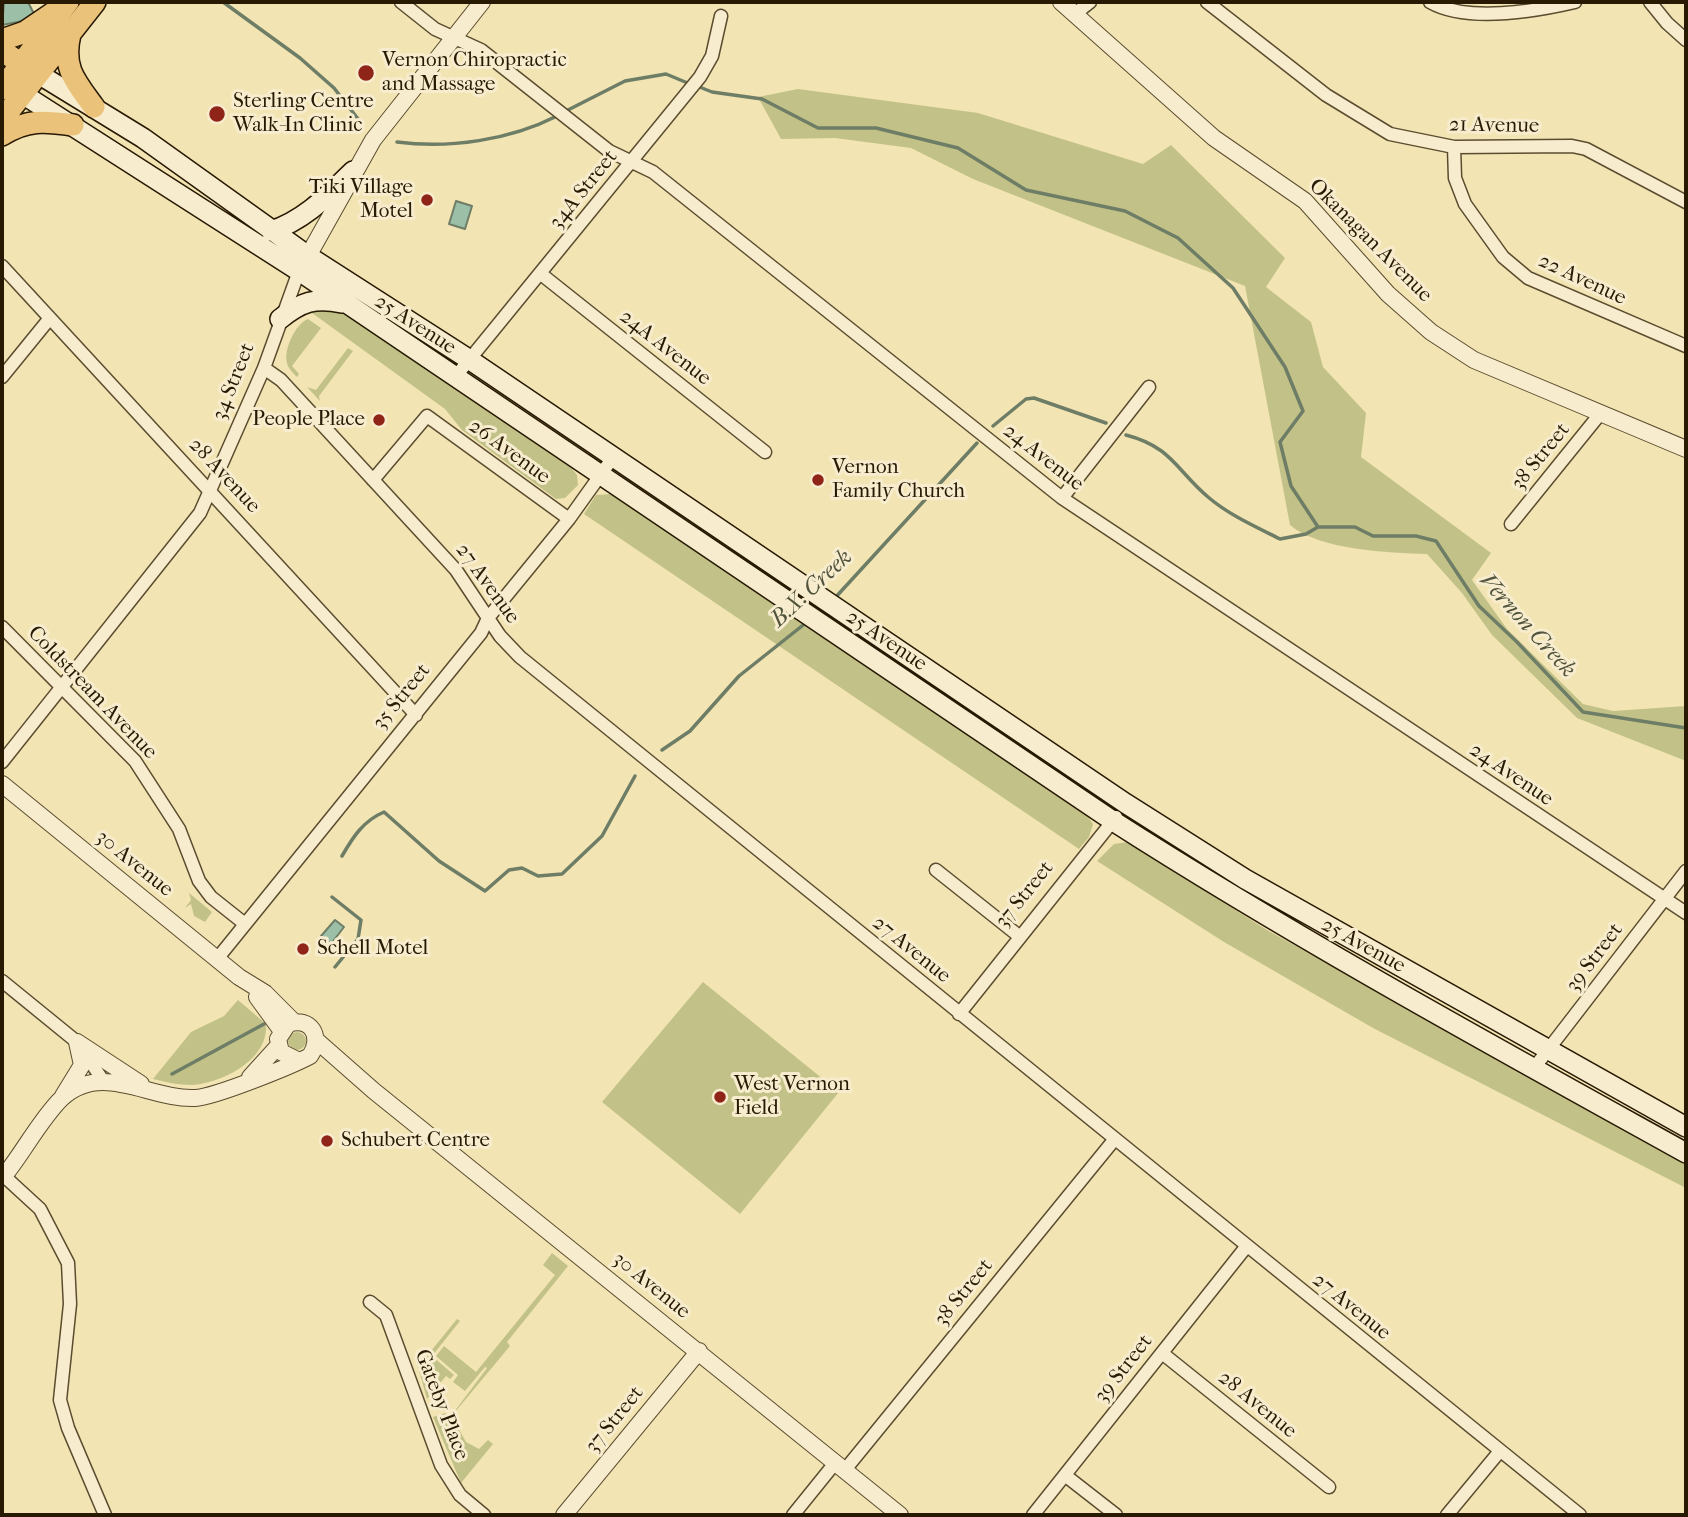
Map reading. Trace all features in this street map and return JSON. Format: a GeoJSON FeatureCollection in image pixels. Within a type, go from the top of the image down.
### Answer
{"type":"FeatureCollection","features":[{"type":"Feature","properties":{"kind":"main road"},"geometry":{"type":"LineString","coordinates":[[2,120],[8,87],[70,33],[95,2]]}},
{"type":"Feature","properties":{"kind":"main road"},"geometry":{"type":"LineString","coordinates":[[29,68],[67,3]]}},
{"type":"Feature","properties":{"kind":"main road"},"geometry":{"type":"LineString","coordinates":[[2,40],[25,32],[67,3]]}},
{"type":"Feature","properties":{"kind":"main road"},"geometry":{"type":"LineString","coordinates":[[70,33],[65,55],[70,71],[94,107]]}},
{"type":"Feature","properties":{"kind":"main road","name":"25 Avenue"},"geometry":{"type":"LineString","coordinates":[[2,51],[143,138],[271,231],[350,305],[1113,821],[1234,898],[1686,1153]]}},
{"type":"Feature","properties":{"kind":"main road","name":"25 Avenue"},"geometry":{"type":"LineString","coordinates":[[8,87],[304,264],[470,359],[1125,803],[1245,879],[1686,1127]]}},
{"type":"Feature","properties":{"kind":"main road"},"geometry":{"type":"LineString","coordinates":[[2,135],[23,122],[39,120],[73,125]]}},
{"type":"Feature","properties":{"kind":"main road"},"geometry":{"type":"LineString","coordinates":[[271,231],[290,225],[302,217],[353,171]]}},
{"type":"Feature","properties":{"kind":"main road"},"geometry":{"type":"LineString","coordinates":[[280,319],[305,302],[321,298],[350,305]]}},
{"type":"Feature","properties":{"kind":"street","name":"24 Avenue"},"geometry":{"type":"LineString","coordinates":[[401,2],[435,29],[481,50],[609,151],[653,172],[1062,498],[1686,914]]}},
{"type":"Feature","properties":{"kind":"street","name":"34 Street"},"geometry":{"type":"LineString","coordinates":[[2,762],[192,527],[212,491],[304,264],[353,171],[383,126],[482,2]]}},
{"type":"Feature","properties":{"kind":"street","name":"Okanagan Avenue"},"geometry":{"type":"LineString","coordinates":[[1061,2],[1214,138],[1305,201],[1388,294],[1432,332],[1474,360],[1686,449]]}},
{"type":"Feature","properties":{"kind":"street"},"geometry":{"type":"LineString","coordinates":[[1076,13],[1090,2]]}},
{"type":"Feature","properties":{"kind":"street","name":"21 Avenue"},"geometry":{"type":"LineString","coordinates":[[1207,2],[1326,95],[1390,134],[1454,147],[1572,146],[1586,149],[1686,202]]}},
{"type":"Feature","properties":{"kind":"street"},"geometry":{"type":"LineString","coordinates":[[1430,2],[1467,13],[1543,9],[1575,2]]}},
{"type":"Feature","properties":{"kind":"street"},"geometry":{"type":"LineString","coordinates":[[1650,2],[1667,23],[1686,40]]}},
{"type":"Feature","properties":{"kind":"street","name":"34A Street"},"geometry":{"type":"LineString","coordinates":[[456,376],[700,77],[712,56],[721,16]]}},
{"type":"Feature","properties":{"kind":"street","name":"22 Avenue"},"geometry":{"type":"LineString","coordinates":[[1454,147],[1455,178],[1465,204],[1503,257],[1528,278],[1686,345]]}},
{"type":"Feature","properties":{"kind":"street","name":"28 Avenue"},"geometry":{"type":"LineString","coordinates":[[2,266],[416,715]]}},
{"type":"Feature","properties":{"kind":"street","name":"24A Avenue"},"geometry":{"type":"LineString","coordinates":[[541,274],[765,452]]}},
{"type":"Feature","properties":{"kind":"street"},"geometry":{"type":"LineString","coordinates":[[2,377],[50,318]]}},
{"type":"Feature","properties":{"kind":"street","name":"27 Avenue"},"geometry":{"type":"LineString","coordinates":[[264,368],[281,380],[456,570],[488,618],[520,657],[1580,1515]]}},
{"type":"Feature","properties":{"kind":"street"},"geometry":{"type":"LineString","coordinates":[[1062,498],[1149,387]]}},
{"type":"Feature","properties":{"kind":"street","name":"38 Street"},"geometry":{"type":"LineString","coordinates":[[1511,524],[1600,414]]}},
{"type":"Feature","properties":{"kind":"street","name":"26 Avenue"},"geometry":{"type":"LineString","coordinates":[[373,480],[427,416],[569,519]]}},
{"type":"Feature","properties":{"kind":"street","name":"35 Street"},"geometry":{"type":"LineString","coordinates":[[217,959],[481,633],[488,618],[569,519],[614,456]]}},
{"type":"Feature","properties":{"kind":"street","name":"Coldstream Avenue"},"geometry":{"type":"LineString","coordinates":[[2,627],[61,690],[135,761],[179,828],[198,881],[211,897],[245,924]]}},
{"type":"Feature","properties":{"kind":"street","name":"30 Avenue"},"geometry":{"type":"LineString","coordinates":[[2,784],[239,977],[265,993],[285,1032]]}},
{"type":"Feature","properties":{"kind":"street","name":"37 Street"},"geometry":{"type":"LineString","coordinates":[[958,1014],[1125,803]]}},
{"type":"Feature","properties":{"kind":"street"},"geometry":{"type":"LineString","coordinates":[[936,870],[1019,936]]}},
{"type":"Feature","properties":{"kind":"street","name":"39 Street"},"geometry":{"type":"LineString","coordinates":[[1534,1068],[1686,871]]}},
{"type":"Feature","properties":{"kind":"street"},"geometry":{"type":"LineString","coordinates":[[2,981],[77,1042],[149,1090]]}},
{"type":"Feature","properties":{"kind":"street"},"geometry":{"type":"LineString","coordinates":[[246,1081],[285,1032],[310,1027],[309,1051]]}},
{"type":"Feature","properties":{"kind":"street"},"geometry":{"type":"LineString","coordinates":[[285,1032],[289,1058],[309,1051]]}},
{"type":"Feature","properties":{"kind":"street"},"geometry":{"type":"LineString","coordinates":[[77,1042],[104,1082]]}},
{"type":"Feature","properties":{"kind":"street"},"geometry":{"type":"LineString","coordinates":[[77,1042],[82,1065],[62,1098],[3,1176],[40,1209],[68,1263],[70,1304],[60,1400],[68,1428],[105,1515]]}},
{"type":"Feature","properties":{"kind":"street"},"geometry":{"type":"LineString","coordinates":[[62,1098],[76,1090],[104,1082],[119,1082],[195,1098],[213,1095],[309,1051]]}},
{"type":"Feature","properties":{"kind":"street","name":"30 Avenue"},"geometry":{"type":"LineString","coordinates":[[309,1051],[374,1091],[900,1515]]}},
{"type":"Feature","properties":{"kind":"street","name":"38 Street"},"geometry":{"type":"LineString","coordinates":[[793,1515],[840,1466],[1114,1140]]}},
{"type":"Feature","properties":{"kind":"street","name":"39 Street"},"geometry":{"type":"LineString","coordinates":[[1033,1515],[1246,1247]]}},
{"type":"Feature","properties":{"kind":"street","name":"Gateby Place"},"geometry":{"type":"LineString","coordinates":[[370,1302],[386,1315],[441,1465],[460,1496],[484,1515]]}},
{"type":"Feature","properties":{"kind":"street","name":"37 Street"},"geometry":{"type":"LineString","coordinates":[[564,1515],[698,1351]]}},
{"type":"Feature","properties":{"kind":"street","name":"28 Avenue"},"geometry":{"type":"LineString","coordinates":[[1162,1353],[1329,1487]]}},
{"type":"Feature","properties":{"kind":"street"},"geometry":{"type":"LineString","coordinates":[[1447,1515],[1500,1451]]}},
{"type":"Feature","properties":{"kind":"street"},"geometry":{"type":"LineString","coordinates":[[1066,1476],[1116,1515]]}},
{"type":"Feature","properties":{"kind":"green space"},"geometry":{"type":"Polygon","coordinates":[[[798,89],[978,113],[1143,164],[1171,145],[1285,258],[1266,287],[1311,322],[1323,367],[1366,413],[1361,457],[1491,553],[1472,580],[1507,629],[1583,704],[1613,711],[1686,706],[1686,761],[1577,718],[1492,635],[1462,593],[1427,554],[1375,551],[1336,545],[1318,540],[1290,525],[1245,286],[973,179],[911,148],[835,138],[781,139],[758,97],[798,89]]]}},
{"type":"Feature","properties":{"kind":"green space"},"geometry":{"type":"Polygon","coordinates":[[[319,308],[336,309],[346,315],[569,465],[577,475],[578,485],[565,498],[556,499],[462,430],[445,409],[312,313],[319,308]]]}},
{"type":"Feature","properties":{"kind":"green space"},"geometry":{"type":"Polygon","coordinates":[[[308,319],[321,328],[292,366],[299,374],[297,377],[288,365],[287,351],[295,331],[308,319]]]}},
{"type":"Feature","properties":{"kind":"green space"},"geometry":{"type":"Polygon","coordinates":[[[348,348],[353,351],[319,396],[320,401],[307,387],[316,390],[348,348]]]}},
{"type":"Feature","properties":{"kind":"green space"},"geometry":{"type":"Polygon","coordinates":[[[612,494],[1087,815],[1093,824],[1089,837],[1079,849],[584,514],[596,495],[612,494]]]}},
{"type":"Feature","properties":{"kind":"green space"},"geometry":{"type":"Polygon","coordinates":[[[1128,842],[1267,930],[1686,1164],[1686,1188],[1373,1028],[1224,942],[1097,861],[1114,844],[1128,842]]]}},
{"type":"Feature","properties":{"kind":"green space"},"geometry":{"type":"Polygon","coordinates":[[[189,893],[212,912],[205,922],[194,916],[191,904],[185,908],[191,900],[189,893]]]}},
{"type":"Feature","properties":{"kind":"green space","name":"West Vernon Field"},"geometry":{"type":"Polygon","coordinates":[[[703,982],[839,1092],[740,1214],[602,1102],[703,982]]]}},
{"type":"Feature","properties":{"kind":"green space"},"geometry":{"type":"Polygon","coordinates":[[[238,1000],[266,1024],[265,1037],[252,1059],[217,1080],[204,1083],[192,1085],[153,1079],[191,1032],[224,1016],[238,1000]]]}},
{"type":"Feature","properties":{"kind":"green space"},"geometry":{"type":"Polygon","coordinates":[[[297,1032],[303,1035],[306,1041],[303,1047],[297,1050],[291,1047],[288,1041],[291,1035],[297,1032]]]}},
{"type":"Feature","properties":{"kind":"green space"},"geometry":{"type":"Polygon","coordinates":[[[552,1253],[568,1266],[507,1342],[510,1346],[455,1412],[453,1419],[466,1442],[479,1449],[488,1440],[493,1444],[461,1483],[433,1417],[445,1413],[451,1416],[487,1368],[485,1367],[465,1391],[453,1382],[458,1375],[436,1356],[444,1346],[476,1372],[555,1275],[543,1265],[552,1253]]]}},
{"type":"Feature","properties":{"kind":"green space"},"geometry":{"type":"Polygon","coordinates":[[[457,1319],[460,1321],[432,1356],[454,1375],[450,1379],[446,1376],[427,1399],[418,1367],[457,1319]]]}},
{"type":"Feature","properties":{"kind":"shaded area"},"geometry":{"type":"Polygon","coordinates":[[[4,2],[28,2],[33,12],[38,12],[23,21],[2,25],[4,2]]]}},
{"type":"Feature","properties":{"kind":"shaded area"},"geometry":{"type":"Polygon","coordinates":[[[456,201],[472,206],[465,229],[449,224],[456,201]]]}},
{"type":"Feature","properties":{"kind":"shaded area"},"geometry":{"type":"Polygon","coordinates":[[[335,920],[344,927],[331,944],[321,936],[335,920]]]}},
{"type":"Feature","properties":{"kind":"waterway","name":"Vernon Creek"},"geometry":{"type":"LineString","coordinates":[[223,2],[300,58],[334,88],[362,124]]}},
{"type":"Feature","properties":{"kind":"waterway","name":"Vernon Creek"},"geometry":{"type":"LineString","coordinates":[[564,112],[625,81],[666,74],[690,84]]}},
{"type":"Feature","properties":{"kind":"waterway","name":"Vernon Creek"},"geometry":{"type":"LineString","coordinates":[[697,86],[712,92],[762,99],[818,128],[876,128],[958,148],[1026,190],[1125,211],[1178,238],[1233,288],[1285,367],[1303,411],[1280,442],[1291,486],[1318,527]]}},
{"type":"Feature","properties":{"kind":"waterway","name":"Vernon Creek"},"geometry":{"type":"LineString","coordinates":[[397,142],[437,144],[479,141],[519,131],[557,116]]}},
{"type":"Feature","properties":{"kind":"waterway","name":"B.X. Creek"},"geometry":{"type":"LineString","coordinates":[[993,426],[1026,399],[1034,398],[1106,423]]}},
{"type":"Feature","properties":{"kind":"waterway","name":"B.X. Creek"},"geometry":{"type":"LineString","coordinates":[[1126,435],[1154,446],[1172,460],[1208,497],[1243,520],[1280,539],[1306,534],[1318,527]]}},
{"type":"Feature","properties":{"kind":"waterway","name":"B.X. Creek"},"geometry":{"type":"LineString","coordinates":[[834,599],[977,443]]}},
{"type":"Feature","properties":{"kind":"waterway","name":"Vernon Creek"},"geometry":{"type":"LineString","coordinates":[[1318,527],[1355,527],[1373,536],[1416,536],[1436,541],[1479,606],[1583,712],[1686,728]]}},
{"type":"Feature","properties":{"kind":"waterway","name":"B.X. Creek"},"geometry":{"type":"LineString","coordinates":[[662,750],[690,731],[739,676],[807,622]]}},
{"type":"Feature","properties":{"kind":"waterway","name":"B.X. Creek"},"geometry":{"type":"LineString","coordinates":[[342,856],[364,825],[384,812],[439,861],[485,891],[509,870],[522,868],[538,876],[562,874],[602,836],[635,776]]}},
{"type":"Feature","properties":{"kind":"waterway","name":"B.X. Creek"},"geometry":{"type":"LineString","coordinates":[[332,897],[361,920],[358,939],[335,967]]}},
{"type":"Feature","properties":{"kind":"waterway","name":"B.X. Creek"},"geometry":{"type":"LineString","coordinates":[[172,1074],[264,1024]]}},
{"type":"Feature","properties":{"kind":"place","name":"Vernon Chiropractic and Massage"},"geometry":{"type":"Point","coordinates":[366,73]}},
{"type":"Feature","properties":{"kind":"place","name":"Sterling Centre Walk-In Clinic"},"geometry":{"type":"Point","coordinates":[217,114]}},
{"type":"Feature","properties":{"kind":"place","name":"Tiki Village Motel"},"geometry":{"type":"Point","coordinates":[427,200]}},
{"type":"Feature","properties":{"kind":"place","name":"People Place"},"geometry":{"type":"Point","coordinates":[379,420]}},
{"type":"Feature","properties":{"kind":"place","name":"Vernon Family Church"},"geometry":{"type":"Point","coordinates":[818,480]}},
{"type":"Feature","properties":{"kind":"place","name":"Schell Motel"},"geometry":{"type":"Point","coordinates":[303,949]}},
{"type":"Feature","properties":{"kind":"place","name":"West Vernon Field"},"geometry":{"type":"Point","coordinates":[720,1097]}},
{"type":"Feature","properties":{"kind":"place","name":"Schubert Centre"},"geometry":{"type":"Point","coordinates":[327,1141]}}]}
